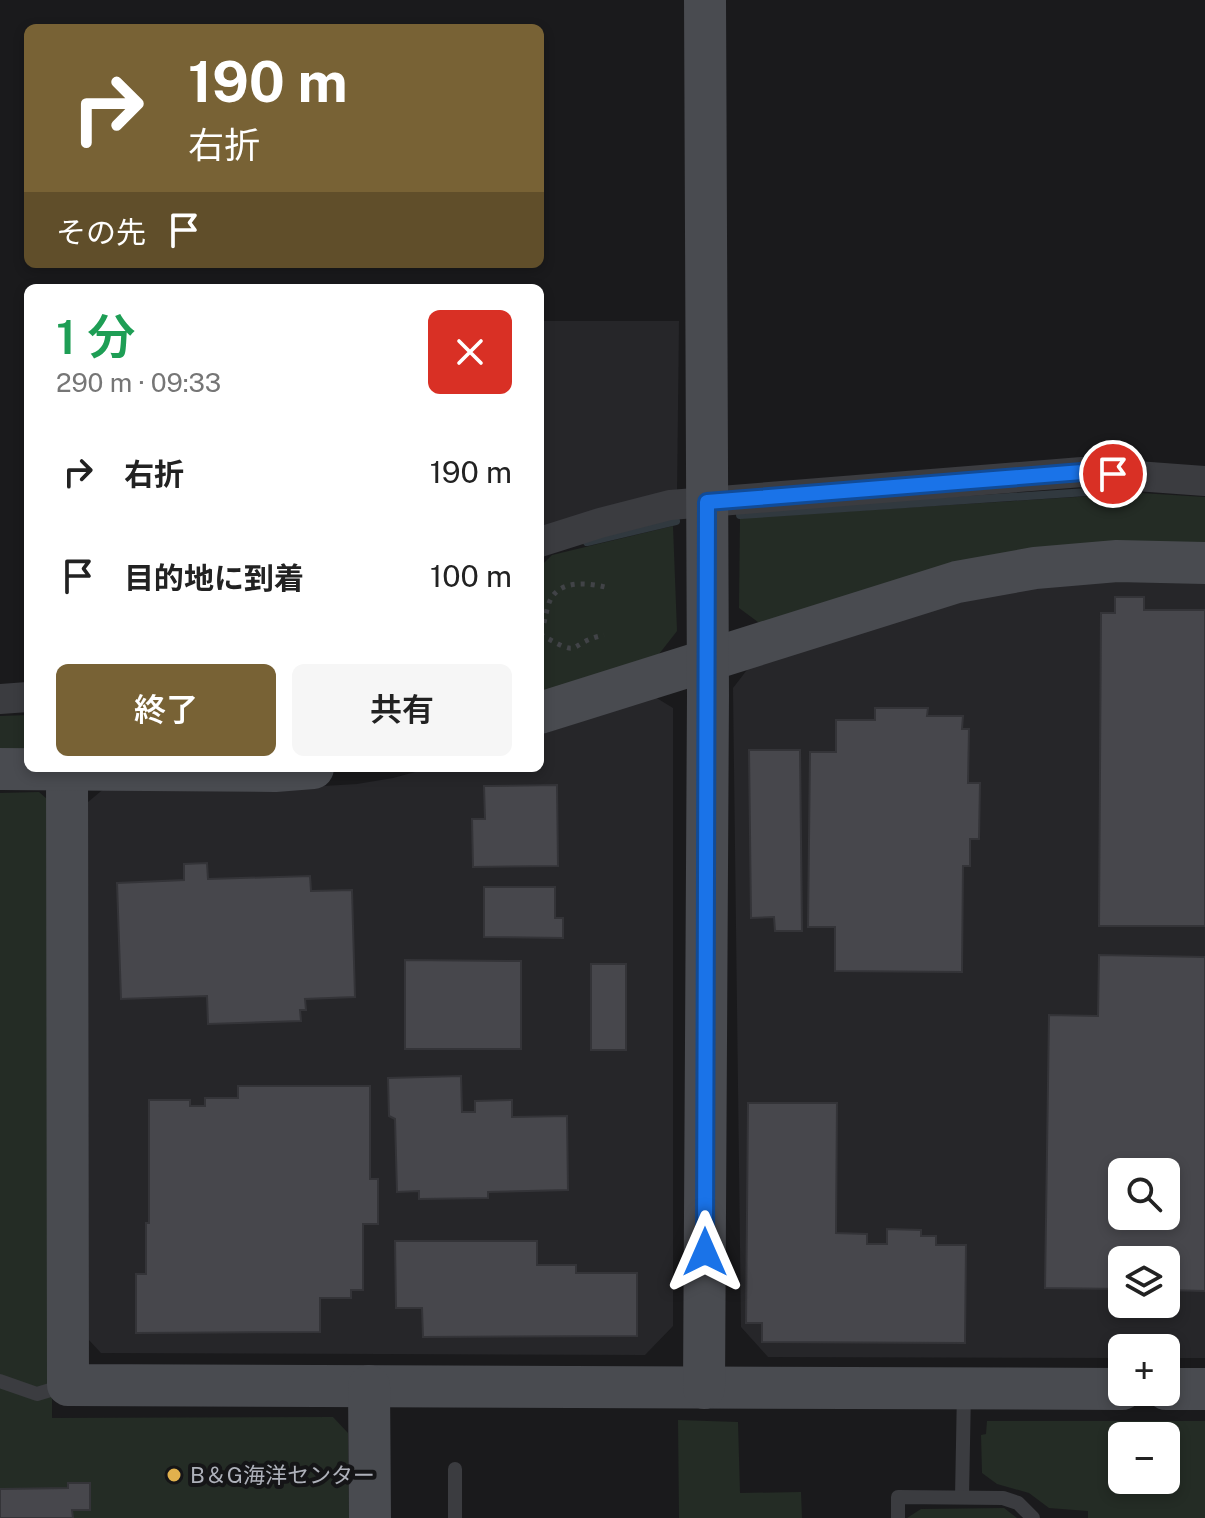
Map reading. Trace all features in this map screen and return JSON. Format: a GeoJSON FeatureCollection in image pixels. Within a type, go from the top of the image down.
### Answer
{"type":"FeatureCollection","features":[{"type":"Feature","properties":{"kind":"street"},"geometry":{"type":"LineString","coordinates":[[704,1388],[707,661],[705,0]]}},
{"type":"Feature","properties":{"kind":"street"},"geometry":{"type":"LineString","coordinates":[[544,541],[670,505],[1082,472],[1205,481]]}},
{"type":"Feature","properties":{"kind":"street"},"geometry":{"type":"LineString","coordinates":[[544,712],[957,582],[1035,568],[1117,561],[1205,563]]}},
{"type":"Feature","properties":{"kind":"street"},"geometry":{"type":"LineString","coordinates":[[0,699],[24,697]]}},
{"type":"Feature","properties":{"kind":"street"},"geometry":{"type":"LineString","coordinates":[[0,769],[24,769]]}},
{"type":"Feature","properties":{"kind":"street"},"geometry":{"type":"LineString","coordinates":[[67,772],[68,1385],[1108,1389]]}},
{"type":"Feature","properties":{"kind":"street"},"geometry":{"type":"LineString","coordinates":[[369,1386],[370,1518]]}},
{"type":"Feature","properties":{"kind":"street"},"geometry":{"type":"LineString","coordinates":[[1180,1389],[1205,1389]]}},
{"type":"Feature","properties":{"kind":"lane"},"geometry":{"type":"LineString","coordinates":[[0,1381],[37,1394],[68,1385]]}},
{"type":"Feature","properties":{"kind":"lane"},"geometry":{"type":"LineString","coordinates":[[962,1497],[964,1388]]}},
{"type":"Feature","properties":{"kind":"lane"},"geometry":{"type":"LineString","coordinates":[[455,1469],[455,1518]]}},
{"type":"Feature","properties":{"kind":"lane"},"geometry":{"type":"LineString","coordinates":[[898,1518],[898,1497],[1003,1498],[1018,1503],[1033,1518]]}},
{"type":"Feature","properties":{"kind":"path"},"geometry":{"type":"LineString","coordinates":[[544,619],[550,599],[571,583],[605,587]]}},
{"type":"Feature","properties":{"kind":"path"},"geometry":{"type":"LineString","coordinates":[[544,635],[569,650],[604,635]]}},
{"type":"Feature","properties":{"kind":"shaded area"},"geometry":{"type":"Polygon","coordinates":[[[544,321],[679,321],[677,495],[544,529],[544,321]]]}},
{"type":"Feature","properties":{"kind":"shaded area"},"geometry":{"type":"Polygon","coordinates":[[[1141,493],[1205,497],[1205,548],[762,625],[739,608],[740,518],[1141,493]]]}},
{"type":"Feature","properties":{"kind":"shaded area"},"geometry":{"type":"Polygon","coordinates":[[[673,526],[677,631],[652,663],[544,697],[544,563],[552,555],[673,526]]]}},
{"type":"Feature","properties":{"kind":"shaded area"},"geometry":{"type":"Polygon","coordinates":[[[1103,579],[1205,581],[1205,1358],[1180,1358],[1180,1334],[1108,1334],[1108,1358],[768,1357],[741,1327],[733,688],[750,666],[972,598],[1103,579]]]}},
{"type":"Feature","properties":{"kind":"shaded area"},"geometry":{"type":"Polygon","coordinates":[[[655,697],[673,708],[673,1326],[645,1355],[101,1353],[88,1339],[88,802],[106,787],[290,788],[357,784],[415,772],[544,772],[544,734],[655,697]]]}},
{"type":"Feature","properties":{"kind":"shaded area"},"geometry":{"type":"Polygon","coordinates":[[[24,715],[24,752],[0,753],[0,716],[24,715]]]}},
{"type":"Feature","properties":{"kind":"shaded area"},"geometry":{"type":"Polygon","coordinates":[[[39,792],[54,805],[52,1418],[333,1417],[348,1433],[349,1518],[0,1518],[0,793],[39,792]]]}},
{"type":"Feature","properties":{"kind":"shaded area"},"geometry":{"type":"Polygon","coordinates":[[[678,1420],[738,1422],[740,1493],[801,1492],[802,1518],[679,1518],[678,1420]]]}},
{"type":"Feature","properties":{"kind":"shaded area"},"geometry":{"type":"Polygon","coordinates":[[[987,1421],[1205,1421],[1205,1518],[1088,1518],[1088,1511],[1049,1508],[1029,1493],[997,1484],[982,1473],[981,1435],[986,1434],[987,1421]]]}},
{"type":"Feature","properties":{"kind":"shaded area"},"geometry":{"type":"Polygon","coordinates":[[[1004,1508],[1017,1518],[907,1518],[921,1509],[1004,1508]]]}},
{"type":"Feature","properties":{"kind":"building"},"geometry":{"type":"Polygon","coordinates":[[[1115,597],[1144,597],[1144,610],[1205,610],[1205,926],[1099,926],[1101,613],[1115,613],[1115,597]]]}},
{"type":"Feature","properties":{"kind":"building"},"geometry":{"type":"Polygon","coordinates":[[[875,708],[928,708],[927,716],[963,716],[962,729],[969,729],[968,783],[980,783],[979,839],[970,839],[970,866],[963,866],[962,972],[835,971],[835,927],[808,927],[810,752],[836,752],[836,720],[875,720],[875,708]]]}},
{"type":"Feature","properties":{"kind":"building"},"geometry":{"type":"Polygon","coordinates":[[[749,750],[800,750],[802,931],[775,931],[774,917],[751,918],[749,750]]]}},
{"type":"Feature","properties":{"kind":"building"},"geometry":{"type":"Polygon","coordinates":[[[557,785],[558,866],[473,867],[472,819],[485,819],[484,786],[557,785]]]}},
{"type":"Feature","properties":{"kind":"building"},"geometry":{"type":"Polygon","coordinates":[[[207,863],[208,879],[310,876],[311,891],[352,890],[355,997],[305,999],[306,1010],[300,1010],[301,1021],[208,1024],[207,996],[121,999],[117,883],[184,880],[184,864],[207,863]]]}},
{"type":"Feature","properties":{"kind":"building"},"geometry":{"type":"Polygon","coordinates":[[[484,887],[555,887],[555,918],[563,918],[563,938],[484,937],[484,887]]]}},
{"type":"Feature","properties":{"kind":"building"},"geometry":{"type":"Polygon","coordinates":[[[1099,955],[1205,957],[1205,1291],[1180,1290],[1180,1246],[1108,1246],[1108,1289],[1045,1288],[1049,1015],[1098,1016],[1099,955]]]}},
{"type":"Feature","properties":{"kind":"building"},"geometry":{"type":"Polygon","coordinates":[[[405,960],[521,961],[521,1049],[405,1049],[405,960]]]}},
{"type":"Feature","properties":{"kind":"building"},"geometry":{"type":"Polygon","coordinates":[[[591,964],[626,964],[626,1050],[591,1050],[591,964]]]}},
{"type":"Feature","properties":{"kind":"building"},"geometry":{"type":"Polygon","coordinates":[[[461,1076],[462,1112],[475,1112],[475,1101],[512,1100],[512,1117],[567,1116],[568,1190],[488,1192],[488,1198],[419,1199],[419,1191],[397,1192],[395,1119],[389,1116],[388,1078],[461,1076]]]}},
{"type":"Feature","properties":{"kind":"building"},"geometry":{"type":"Polygon","coordinates":[[[238,1086],[370,1086],[370,1179],[378,1179],[378,1224],[363,1224],[363,1290],[351,1290],[351,1298],[320,1298],[320,1332],[136,1333],[136,1274],[146,1274],[146,1223],[149,1223],[149,1100],[190,1100],[190,1106],[205,1106],[205,1098],[238,1098],[238,1086]]]}},
{"type":"Feature","properties":{"kind":"building"},"geometry":{"type":"Polygon","coordinates":[[[748,1103],[837,1103],[836,1233],[867,1234],[867,1244],[887,1244],[887,1229],[921,1230],[921,1236],[936,1236],[936,1245],[966,1245],[965,1343],[762,1342],[762,1323],[746,1323],[748,1103]]]}},
{"type":"Feature","properties":{"kind":"building"},"geometry":{"type":"Polygon","coordinates":[[[395,1241],[537,1241],[537,1265],[576,1265],[576,1273],[637,1273],[637,1336],[423,1337],[422,1308],[396,1308],[395,1241]]]}},
{"type":"Feature","properties":{"kind":"building"},"geometry":{"type":"Polygon","coordinates":[[[68,1483],[90,1483],[90,1510],[72,1510],[73,1518],[0,1518],[0,1489],[68,1488],[68,1483]]]}},
{"type":"Feature","properties":{"kind":"waterway"},"geometry":{"type":"LineString","coordinates":[[740,515],[1132,489]]}},
{"type":"Feature","properties":{"kind":"waterway"},"geometry":{"type":"LineString","coordinates":[[587,542],[676,521]]}},
{"type":"Feature","properties":{"kind":"place","name":"B＆G海洋センター"},"geometry":{"type":"Point","coordinates":[174,1475]}},
{"type":"Feature","properties":{"kind":"route"},"geometry":{"type":"LineString","coordinates":[[705,1252],[707,502],[1082,472],[1113,474]]}}]}
